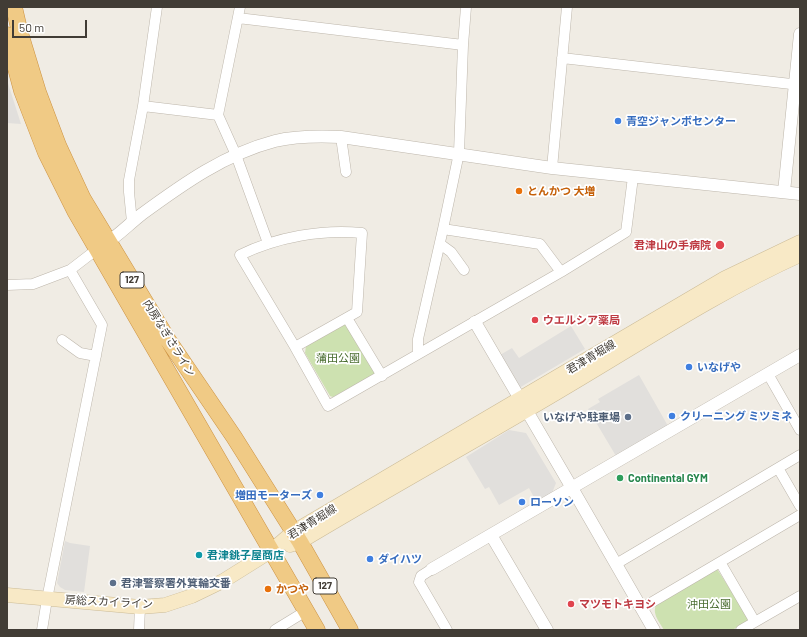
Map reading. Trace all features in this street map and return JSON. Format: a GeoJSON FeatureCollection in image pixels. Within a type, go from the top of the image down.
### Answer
{"type":"FeatureCollection","features":[{"type":"Feature","properties":{"kind":"highway","name":"内房なぎさライン"},"geometry":{"type":"LineString","coordinates":[[14,7],[20,33],[38,92],[58,145],[103,246],[155,349],[317,630]]}},
{"type":"Feature","properties":{"kind":"highway","name":"内房なぎさライン"},"geometry":{"type":"LineString","coordinates":[[7,35],[22,91],[46,153],[75,211],[103,246],[234,437],[296,537],[350,630]]}},
{"type":"Feature","properties":{"kind":"main road","name":"君津青堀線"},"geometry":{"type":"LineString","coordinates":[[523,405],[725,278],[800,242]]}},
{"type":"Feature","properties":{"kind":"main road","name":"君津青堀線"},"geometry":{"type":"LineString","coordinates":[[271,551],[523,405],[728,291],[800,255]]}},
{"type":"Feature","properties":{"kind":"main road","name":"房総スカイライン"},"geometry":{"type":"LineString","coordinates":[[7,595],[140,606],[165,605],[192,596],[223,581],[271,551]]}},
{"type":"Feature","properties":{"kind":"street"},"geometry":{"type":"LineString","coordinates":[[132,222],[129,180],[143,106],[157,7]]}},
{"type":"Feature","properties":{"kind":"street"},"geometry":{"type":"LineString","coordinates":[[240,7],[218,115],[236,155],[268,243]]}},
{"type":"Feature","properties":{"kind":"street"},"geometry":{"type":"LineString","coordinates":[[418,354],[418,339],[459,153],[466,7]]}},
{"type":"Feature","properties":{"kind":"street"},"geometry":{"type":"LineString","coordinates":[[552,168],[567,7]]}},
{"type":"Feature","properties":{"kind":"street"},"geometry":{"type":"LineString","coordinates":[[238,18],[463,45]]}},
{"type":"Feature","properties":{"kind":"street"},"geometry":{"type":"LineString","coordinates":[[784,192],[797,84],[800,34]]}},
{"type":"Feature","properties":{"kind":"street"},"geometry":{"type":"LineString","coordinates":[[562,58],[797,84]]}},
{"type":"Feature","properties":{"kind":"street"},"geometry":{"type":"LineString","coordinates":[[143,106],[218,115]]}},
{"type":"Feature","properties":{"kind":"street"},"geometry":{"type":"LineString","coordinates":[[7,285],[33,284],[70,270],[167,195],[199,174],[236,155],[275,141],[310,136],[341,136],[552,168],[800,194]]}},
{"type":"Feature","properties":{"kind":"street"},"geometry":{"type":"LineString","coordinates":[[341,136],[346,172]]}},
{"type":"Feature","properties":{"kind":"street"},"geometry":{"type":"LineString","coordinates":[[295,347],[357,312],[362,233],[333,232],[305,235],[268,243],[240,255],[328,406],[475,322],[626,232],[633,177]]}},
{"type":"Feature","properties":{"kind":"street"},"geometry":{"type":"LineString","coordinates":[[443,229],[540,244],[560,272]]}},
{"type":"Feature","properties":{"kind":"street"},"geometry":{"type":"LineString","coordinates":[[440,244],[451,252],[464,270]]}},
{"type":"Feature","properties":{"kind":"street"},"geometry":{"type":"LineString","coordinates":[[42,630],[102,326],[70,270]]}},
{"type":"Feature","properties":{"kind":"street"},"geometry":{"type":"LineString","coordinates":[[347,318],[382,376]]}},
{"type":"Feature","properties":{"kind":"street"},"geometry":{"type":"LineString","coordinates":[[475,322],[654,630]]}},
{"type":"Feature","properties":{"kind":"street"},"geometry":{"type":"LineString","coordinates":[[62,340],[80,352],[96,356]]}},
{"type":"Feature","properties":{"kind":"street"},"geometry":{"type":"LineString","coordinates":[[447,630],[419,582],[421,576],[800,355]]}},
{"type":"Feature","properties":{"kind":"street"},"geometry":{"type":"LineString","coordinates":[[768,374],[800,430]]}},
{"type":"Feature","properties":{"kind":"street"},"geometry":{"type":"LineString","coordinates":[[616,564],[800,455]]}},
{"type":"Feature","properties":{"kind":"street"},"geometry":{"type":"LineString","coordinates":[[778,468],[800,506]]}},
{"type":"Feature","properties":{"kind":"street"},"geometry":{"type":"LineString","coordinates":[[642,608],[800,515]]}},
{"type":"Feature","properties":{"kind":"street"},"geometry":{"type":"LineString","coordinates":[[491,534],[547,630]]}},
{"type":"Feature","properties":{"kind":"street"},"geometry":{"type":"LineString","coordinates":[[720,562],[755,622]]}},
{"type":"Feature","properties":{"kind":"street"},"geometry":{"type":"LineString","coordinates":[[741,630],[800,596]]}},
{"type":"Feature","properties":{"kind":"street"},"geometry":{"type":"LineString","coordinates":[[140,606],[140,630]]}},
{"type":"Feature","properties":{"kind":"street"},"geometry":{"type":"LineString","coordinates":[[274,630],[306,611]]}},
{"type":"Feature","properties":{"kind":"green space","name":"蒲田公園"},"geometry":{"type":"Polygon","coordinates":[[[346,323],[376,372],[375,374],[333,397],[330,396],[305,353],[306,346],[346,323]]]}},
{"type":"Feature","properties":{"kind":"green space","name":"沖田公園"},"geometry":{"type":"Polygon","coordinates":[[[717,569],[748,617],[747,622],[732,630],[664,630],[655,614],[655,607],[657,603],[717,569]]]}},
{"type":"Feature","properties":{"kind":"shaded area"},"geometry":{"type":"Polygon","coordinates":[[[7,80],[21,124],[7,123],[7,80]]]}},
{"type":"Feature","properties":{"kind":"shaded area"},"geometry":{"type":"Polygon","coordinates":[[[571,326],[585,349],[519,388],[500,355],[512,348],[519,358],[571,326]]]}},
{"type":"Feature","properties":{"kind":"shaded area","name":"いなげや駐車場"},"geometry":{"type":"Polygon","coordinates":[[[639,375],[668,426],[616,456],[588,409],[600,402],[598,399],[639,375]]]}},
{"type":"Feature","properties":{"kind":"shaded area"},"geometry":{"type":"Polygon","coordinates":[[[509,430],[526,433],[556,483],[552,493],[537,503],[529,488],[499,505],[489,487],[485,489],[466,457],[509,430]]]}},
{"type":"Feature","properties":{"kind":"shaded area"},"geometry":{"type":"Polygon","coordinates":[[[65,541],[90,546],[84,592],[65,590],[57,583],[65,541]]]}},
{"type":"Feature","properties":{"kind":"place","name":"青空ジャンボセンター"},"geometry":{"type":"Point","coordinates":[618,121]}},
{"type":"Feature","properties":{"kind":"place","name":"とんかつ 大増"},"geometry":{"type":"Point","coordinates":[519,191]}},
{"type":"Feature","properties":{"kind":"place","name":"君津山の手病院"},"geometry":{"type":"Point","coordinates":[720,245]}},
{"type":"Feature","properties":{"kind":"place","name":"ウエルシア薬局"},"geometry":{"type":"Point","coordinates":[535,320]}},
{"type":"Feature","properties":{"kind":"place","name":"いなげや"},"geometry":{"type":"Point","coordinates":[689,367]}},
{"type":"Feature","properties":{"kind":"place","name":"クリーニング ミツミネ"},"geometry":{"type":"Point","coordinates":[672,416]}},
{"type":"Feature","properties":{"kind":"place","name":"いなげや駐車場"},"geometry":{"type":"Point","coordinates":[628,417]}},
{"type":"Feature","properties":{"kind":"place","name":"Continental GYM"},"geometry":{"type":"Point","coordinates":[620,478]}},
{"type":"Feature","properties":{"kind":"place","name":"増田モーターズ"},"geometry":{"type":"Point","coordinates":[320,495]}},
{"type":"Feature","properties":{"kind":"place","name":"ローソン"},"geometry":{"type":"Point","coordinates":[522,502]}},
{"type":"Feature","properties":{"kind":"place","name":"君津銚子屋商店"},"geometry":{"type":"Point","coordinates":[199,555]}},
{"type":"Feature","properties":{"kind":"place","name":"ダイハツ"},"geometry":{"type":"Point","coordinates":[370,559]}},
{"type":"Feature","properties":{"kind":"place","name":"君津警察署外箕輪交番"},"geometry":{"type":"Point","coordinates":[113,583]}},
{"type":"Feature","properties":{"kind":"place","name":"かつや"},"geometry":{"type":"Point","coordinates":[268,589]}},
{"type":"Feature","properties":{"kind":"place","name":"マツモトキヨシ"},"geometry":{"type":"Point","coordinates":[571,604]}}]}
